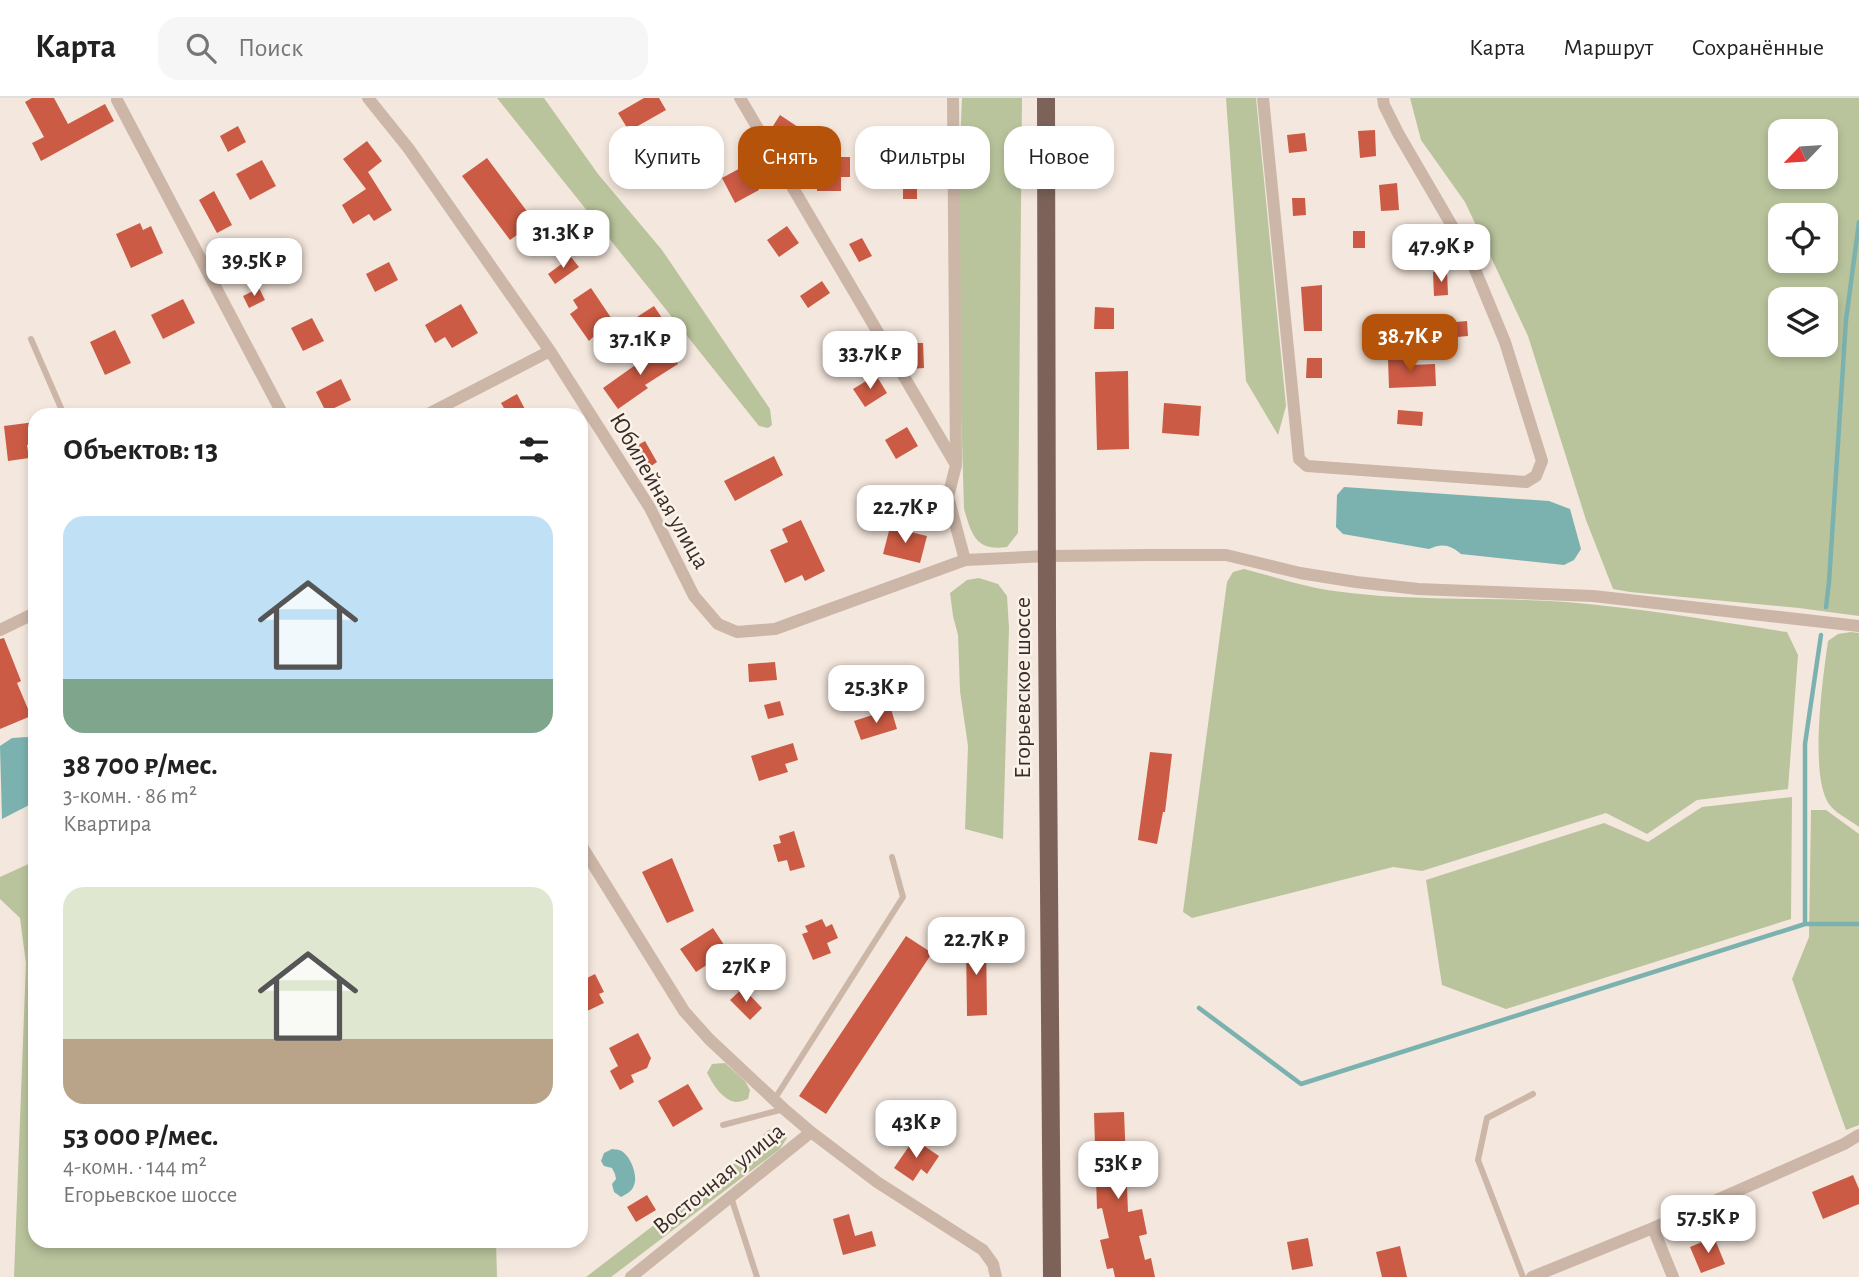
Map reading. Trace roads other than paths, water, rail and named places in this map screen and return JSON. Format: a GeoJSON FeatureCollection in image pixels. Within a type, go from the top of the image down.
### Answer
{"type":"FeatureCollection","features":[{"type":"Feature","properties":{"kind":"main road","name":"Егорьевское шоссе"},"geometry":{"type":"LineString","coordinates":[[1046,98],[1052,1277]]}},
{"type":"Feature","properties":{"kind":"street","name":"Юбилейная улица"},"geometry":{"type":"LineString","coordinates":[[368,98],[408,149],[550,351],[586,408]]}},
{"type":"Feature","properties":{"kind":"street"},"geometry":{"type":"LineString","coordinates":[[740,98],[957,465]]}},
{"type":"Feature","properties":{"kind":"street"},"geometry":{"type":"LineString","coordinates":[[953,98],[957,465],[948,497],[965,560]]}},
{"type":"Feature","properties":{"kind":"street"},"geometry":{"type":"LineString","coordinates":[[1263,98],[1299,459],[1307,466],[1526,482],[1536,476],[1542,461],[1505,342],[1469,255],[1398,133],[1383,98]]}},
{"type":"Feature","properties":{"kind":"street"},"geometry":{"type":"LineString","coordinates":[[117,100],[279,408]]}},
{"type":"Feature","properties":{"kind":"street"},"geometry":{"type":"LineString","coordinates":[[440,408],[550,351]]}},
{"type":"Feature","properties":{"kind":"street","name":"Юбилейная улица"},"geometry":{"type":"LineString","coordinates":[[588,411],[650,508],[695,596],[718,624],[737,632],[775,629],[965,560],[1047,556],[1226,555],[1300,573],[1368,584],[1418,589],[1593,596],[1859,626]]}},
{"type":"Feature","properties":{"kind":"street"},"geometry":{"type":"LineString","coordinates":[[0,630],[28,616]]}},
{"type":"Feature","properties":{"kind":"street"},"geometry":{"type":"LineString","coordinates":[[588,856],[684,1011],[709,1039],[811,1132]]}},
{"type":"Feature","properties":{"kind":"street","name":"Восточная улица"},"geometry":{"type":"LineString","coordinates":[[631,1277],[644,1273],[811,1132],[877,1182],[983,1250],[993,1264],[996,1277]]}},
{"type":"Feature","properties":{"kind":"street"},"geometry":{"type":"LineString","coordinates":[[1532,1277],[1653,1228],[1859,1135]]}},
{"type":"Feature","properties":{"kind":"street"},"geometry":{"type":"LineString","coordinates":[[1653,1228],[1673,1277]]}},
{"type":"Feature","properties":{"kind":"lane"},"geometry":{"type":"LineString","coordinates":[[31,339],[61,408]]}},
{"type":"Feature","properties":{"kind":"lane"},"geometry":{"type":"LineString","coordinates":[[774,1100],[903,897],[892,857]]}},
{"type":"Feature","properties":{"kind":"lane"},"geometry":{"type":"LineString","coordinates":[[1523,1277],[1478,1160],[1487,1118],[1533,1094]]}},
{"type":"Feature","properties":{"kind":"lane"},"geometry":{"type":"LineString","coordinates":[[723,1125],[784,1109]]}},
{"type":"Feature","properties":{"kind":"lane"},"geometry":{"type":"LineString","coordinates":[[731,1197],[757,1277]]}},
{"type":"Feature","properties":{"kind":"water"},"geometry":{"type":"Polygon","coordinates":[[[1344,487],[1549,501],[1570,509],[1581,549],[1574,560],[1564,565],[1461,554],[1446,546],[1429,549],[1343,534],[1336,527],[1337,495],[1344,487]]]}},
{"type":"Feature","properties":{"kind":"water"},"geometry":{"type":"Polygon","coordinates":[[[12,738],[28,738],[28,806],[2,819],[0,746],[12,738]]]}},
{"type":"Feature","properties":{"kind":"water"},"geometry":{"type":"Polygon","coordinates":[[[612,1149],[620,1150],[626,1155],[634,1172],[633,1187],[621,1197],[614,1192],[612,1184],[616,1179],[612,1168],[604,1166],[601,1161],[604,1153],[612,1149]]]}},
{"type":"Feature","properties":{"kind":"waterway"},"geometry":{"type":"LineString","coordinates":[[1826,607],[1846,320],[1859,222]]}},
{"type":"Feature","properties":{"kind":"waterway"},"geometry":{"type":"LineString","coordinates":[[1805,924],[1805,744],[1821,635]]}},
{"type":"Feature","properties":{"kind":"waterway"},"geometry":{"type":"LineString","coordinates":[[1199,1008],[1301,1084],[1805,924],[1859,924]]}}]}
